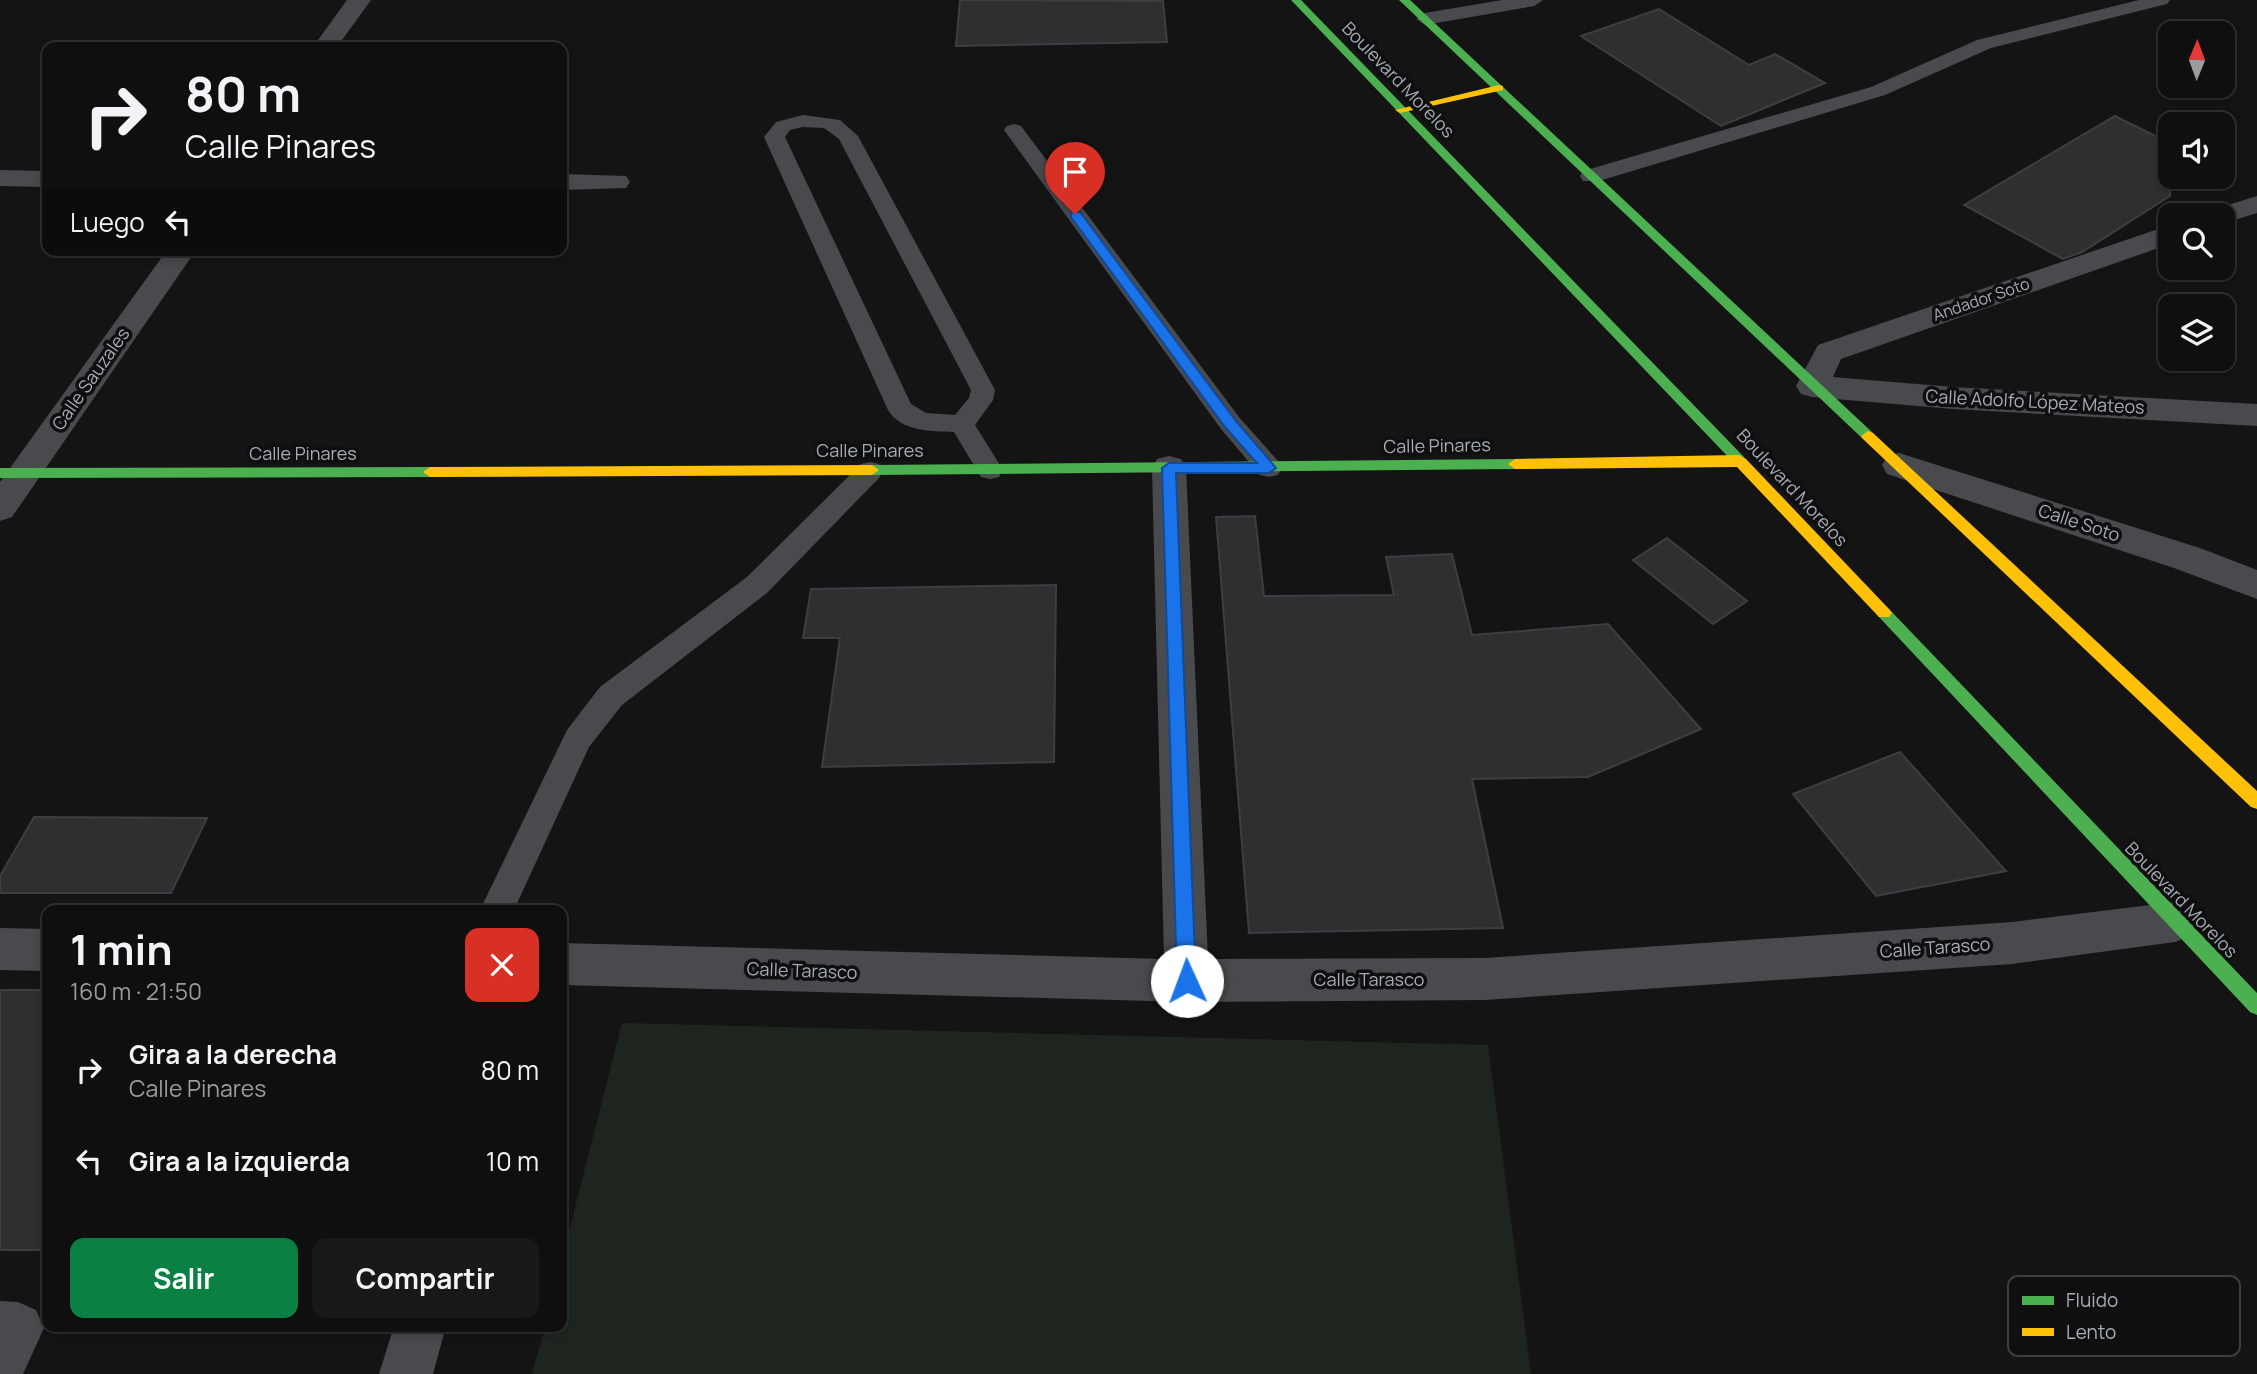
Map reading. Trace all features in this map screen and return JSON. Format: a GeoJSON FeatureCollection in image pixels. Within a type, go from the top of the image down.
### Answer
{"type":"FeatureCollection","features":[{"type":"Feature","properties":{"kind":"main road","name":"Boulevard Morelos"},"geometry":{"type":"LineString","coordinates":[[1296,0],[1741,462],[2257,1006]]}},
{"type":"Feature","properties":{"kind":"main road"},"geometry":{"type":"LineString","coordinates":[[1404,0],[2257,802]]}},
{"type":"Feature","properties":{"kind":"main road"},"geometry":{"type":"LineString","coordinates":[[1400,110],[1499,88]]}},
{"type":"Feature","properties":{"kind":"main road","name":"Calle Pinares"},"geometry":{"type":"LineString","coordinates":[[12,473],[870,471],[1741,462]]}},
{"type":"Feature","properties":{"kind":"street"},"geometry":{"type":"LineString","coordinates":[[329,42],[359,0]]}},
{"type":"Feature","properties":{"kind":"street"},"geometry":{"type":"LineString","coordinates":[[0,178],[42,179]]}},
{"type":"Feature","properties":{"kind":"street"},"geometry":{"type":"LineString","coordinates":[[567,182],[616,182]]}},
{"type":"Feature","properties":{"kind":"street"},"geometry":{"type":"LineString","coordinates":[[2235,212],[2257,204]]}},
{"type":"Feature","properties":{"kind":"street","name":"Andador Soto"},"geometry":{"type":"LineString","coordinates":[[1812,386],[1829,352],[2158,238]]}},
{"type":"Feature","properties":{"kind":"street","name":"Calle Sauzales"},"geometry":{"type":"LineString","coordinates":[[0,508],[12,473],[177,256]]}},
{"type":"Feature","properties":{"kind":"street","name":"Calle Adolfo López Mateos"},"geometry":{"type":"LineString","coordinates":[[1812,386],[1952,398],[2257,415]]}},
{"type":"Feature","properties":{"kind":"street","name":"Calle Soto"},"geometry":{"type":"LineString","coordinates":[[1899,465],[2187,558],[2257,585]]}},
{"type":"Feature","properties":{"kind":"street"},"geometry":{"type":"LineString","coordinates":[[1169,468],[1187,981]]}},
{"type":"Feature","properties":{"kind":"street","name":"Calle Tarasco"},"geometry":{"type":"LineString","coordinates":[[567,964],[1187,981],[1485,979],[2012,943],[2175,922]]}},
{"type":"Feature","properties":{"kind":"street"},"geometry":{"type":"LineString","coordinates":[[0,948],[42,950]]}},
{"type":"Feature","properties":{"kind":"street"},"geometry":{"type":"LineString","coordinates":[[406,1374],[418,1332]]}},
{"type":"Feature","properties":{"kind":"lane"},"geometry":{"type":"LineString","coordinates":[[1425,19],[1534,0]]}},
{"type":"Feature","properties":{"kind":"lane"},"geometry":{"type":"LineString","coordinates":[[1591,176],[1878,91],[1984,44],[2161,0]]}},
{"type":"Feature","properties":{"kind":"lane"},"geometry":{"type":"LineString","coordinates":[[824,121],[839,125],[848,136],[983,390],[981,400],[962,424],[921,421],[901,410],[774,137],[783,126],[824,121]]}},
{"type":"Feature","properties":{"kind":"lane"},"geometry":{"type":"LineString","coordinates":[[1014,130],[1230,423],[1269,468]]}},
{"type":"Feature","properties":{"kind":"lane"},"geometry":{"type":"LineString","coordinates":[[962,424],[990,470]]}},
{"type":"Feature","properties":{"kind":"lane"},"geometry":{"type":"LineString","coordinates":[[499,905],[578,739],[611,696],[757,585],[870,471]]}},
{"type":"Feature","properties":{"kind":"shaded area"},"geometry":{"type":"Polygon","coordinates":[[[622,1023],[1488,1045],[1531,1374],[532,1374],[544,1332],[567,1332],[567,1239],[622,1023]]]}},
{"type":"Feature","properties":{"kind":"building"},"geometry":{"type":"Polygon","coordinates":[[[960,0],[1163,1],[1167,42],[956,46],[960,0]]]}},
{"type":"Feature","properties":{"kind":"building"},"geometry":{"type":"Polygon","coordinates":[[[1659,9],[1749,65],[1775,54],[1825,83],[1721,126],[1581,36],[1659,9]]]}},
{"type":"Feature","properties":{"kind":"building"},"geometry":{"type":"Polygon","coordinates":[[[2115,116],[2158,137],[2158,189],[2170,189],[2170,196],[2082,252],[2063,259],[1964,205],[2115,116]]]}},
{"type":"Feature","properties":{"kind":"building"},"geometry":{"type":"Polygon","coordinates":[[[1255,516],[1264,596],[1394,595],[1386,557],[1452,554],[1472,635],[1608,624],[1701,729],[1588,777],[1472,779],[1503,928],[1249,933],[1216,517],[1255,516]]]}},
{"type":"Feature","properties":{"kind":"building"},"geometry":{"type":"Polygon","coordinates":[[[1667,538],[1747,601],[1713,624],[1633,560],[1667,538]]]}},
{"type":"Feature","properties":{"kind":"building"},"geometry":{"type":"Polygon","coordinates":[[[1056,585],[1054,762],[822,767],[840,638],[803,638],[811,589],[1056,585]]]}},
{"type":"Feature","properties":{"kind":"building"},"geometry":{"type":"Polygon","coordinates":[[[1900,752],[2006,871],[1876,896],[1793,794],[1900,752]]]}},
{"type":"Feature","properties":{"kind":"building"},"geometry":{"type":"Polygon","coordinates":[[[34,817],[207,818],[171,893],[0,893],[0,876],[34,817]]]}},
{"type":"Feature","properties":{"kind":"building"},"geometry":{"type":"Polygon","coordinates":[[[0,990],[42,990],[42,1250],[0,1250],[0,990]]]}},
{"type":"Feature","properties":{"kind":"traffic: fast"},"geometry":{"type":"LineString","coordinates":[[1296,0],[1739,460]]}},
{"type":"Feature","properties":{"kind":"traffic: fast"},"geometry":{"type":"LineString","coordinates":[[1404,0],[1868,436]]}},
{"type":"Feature","properties":{"kind":"traffic: fast"},"geometry":{"type":"LineString","coordinates":[[872,470],[1515,464]]}},
{"type":"Feature","properties":{"kind":"traffic: fast"},"geometry":{"type":"LineString","coordinates":[[0,473],[430,472]]}},
{"type":"Feature","properties":{"kind":"traffic: fast"},"geometry":{"type":"LineString","coordinates":[[1884,613],[2257,1006]]}},
{"type":"Feature","properties":{"kind":"traffic: slow"},"geometry":{"type":"LineString","coordinates":[[1400,110],[1499,88]]}},
{"type":"Feature","properties":{"kind":"traffic: slow"},"geometry":{"type":"LineString","coordinates":[[1868,436],[2257,802]]}},
{"type":"Feature","properties":{"kind":"traffic: slow"},"geometry":{"type":"LineString","coordinates":[[1739,460],[1884,613]]}},
{"type":"Feature","properties":{"kind":"traffic: slow"},"geometry":{"type":"LineString","coordinates":[[1515,464],[1741,462]]}},
{"type":"Feature","properties":{"kind":"traffic: slow"},"geometry":{"type":"LineString","coordinates":[[430,472],[872,470]]}},
{"type":"Feature","properties":{"kind":"route"},"geometry":{"type":"LineString","coordinates":[[1075,214],[1230,423],[1269,468],[1169,468],[1187,981]]}}]}
